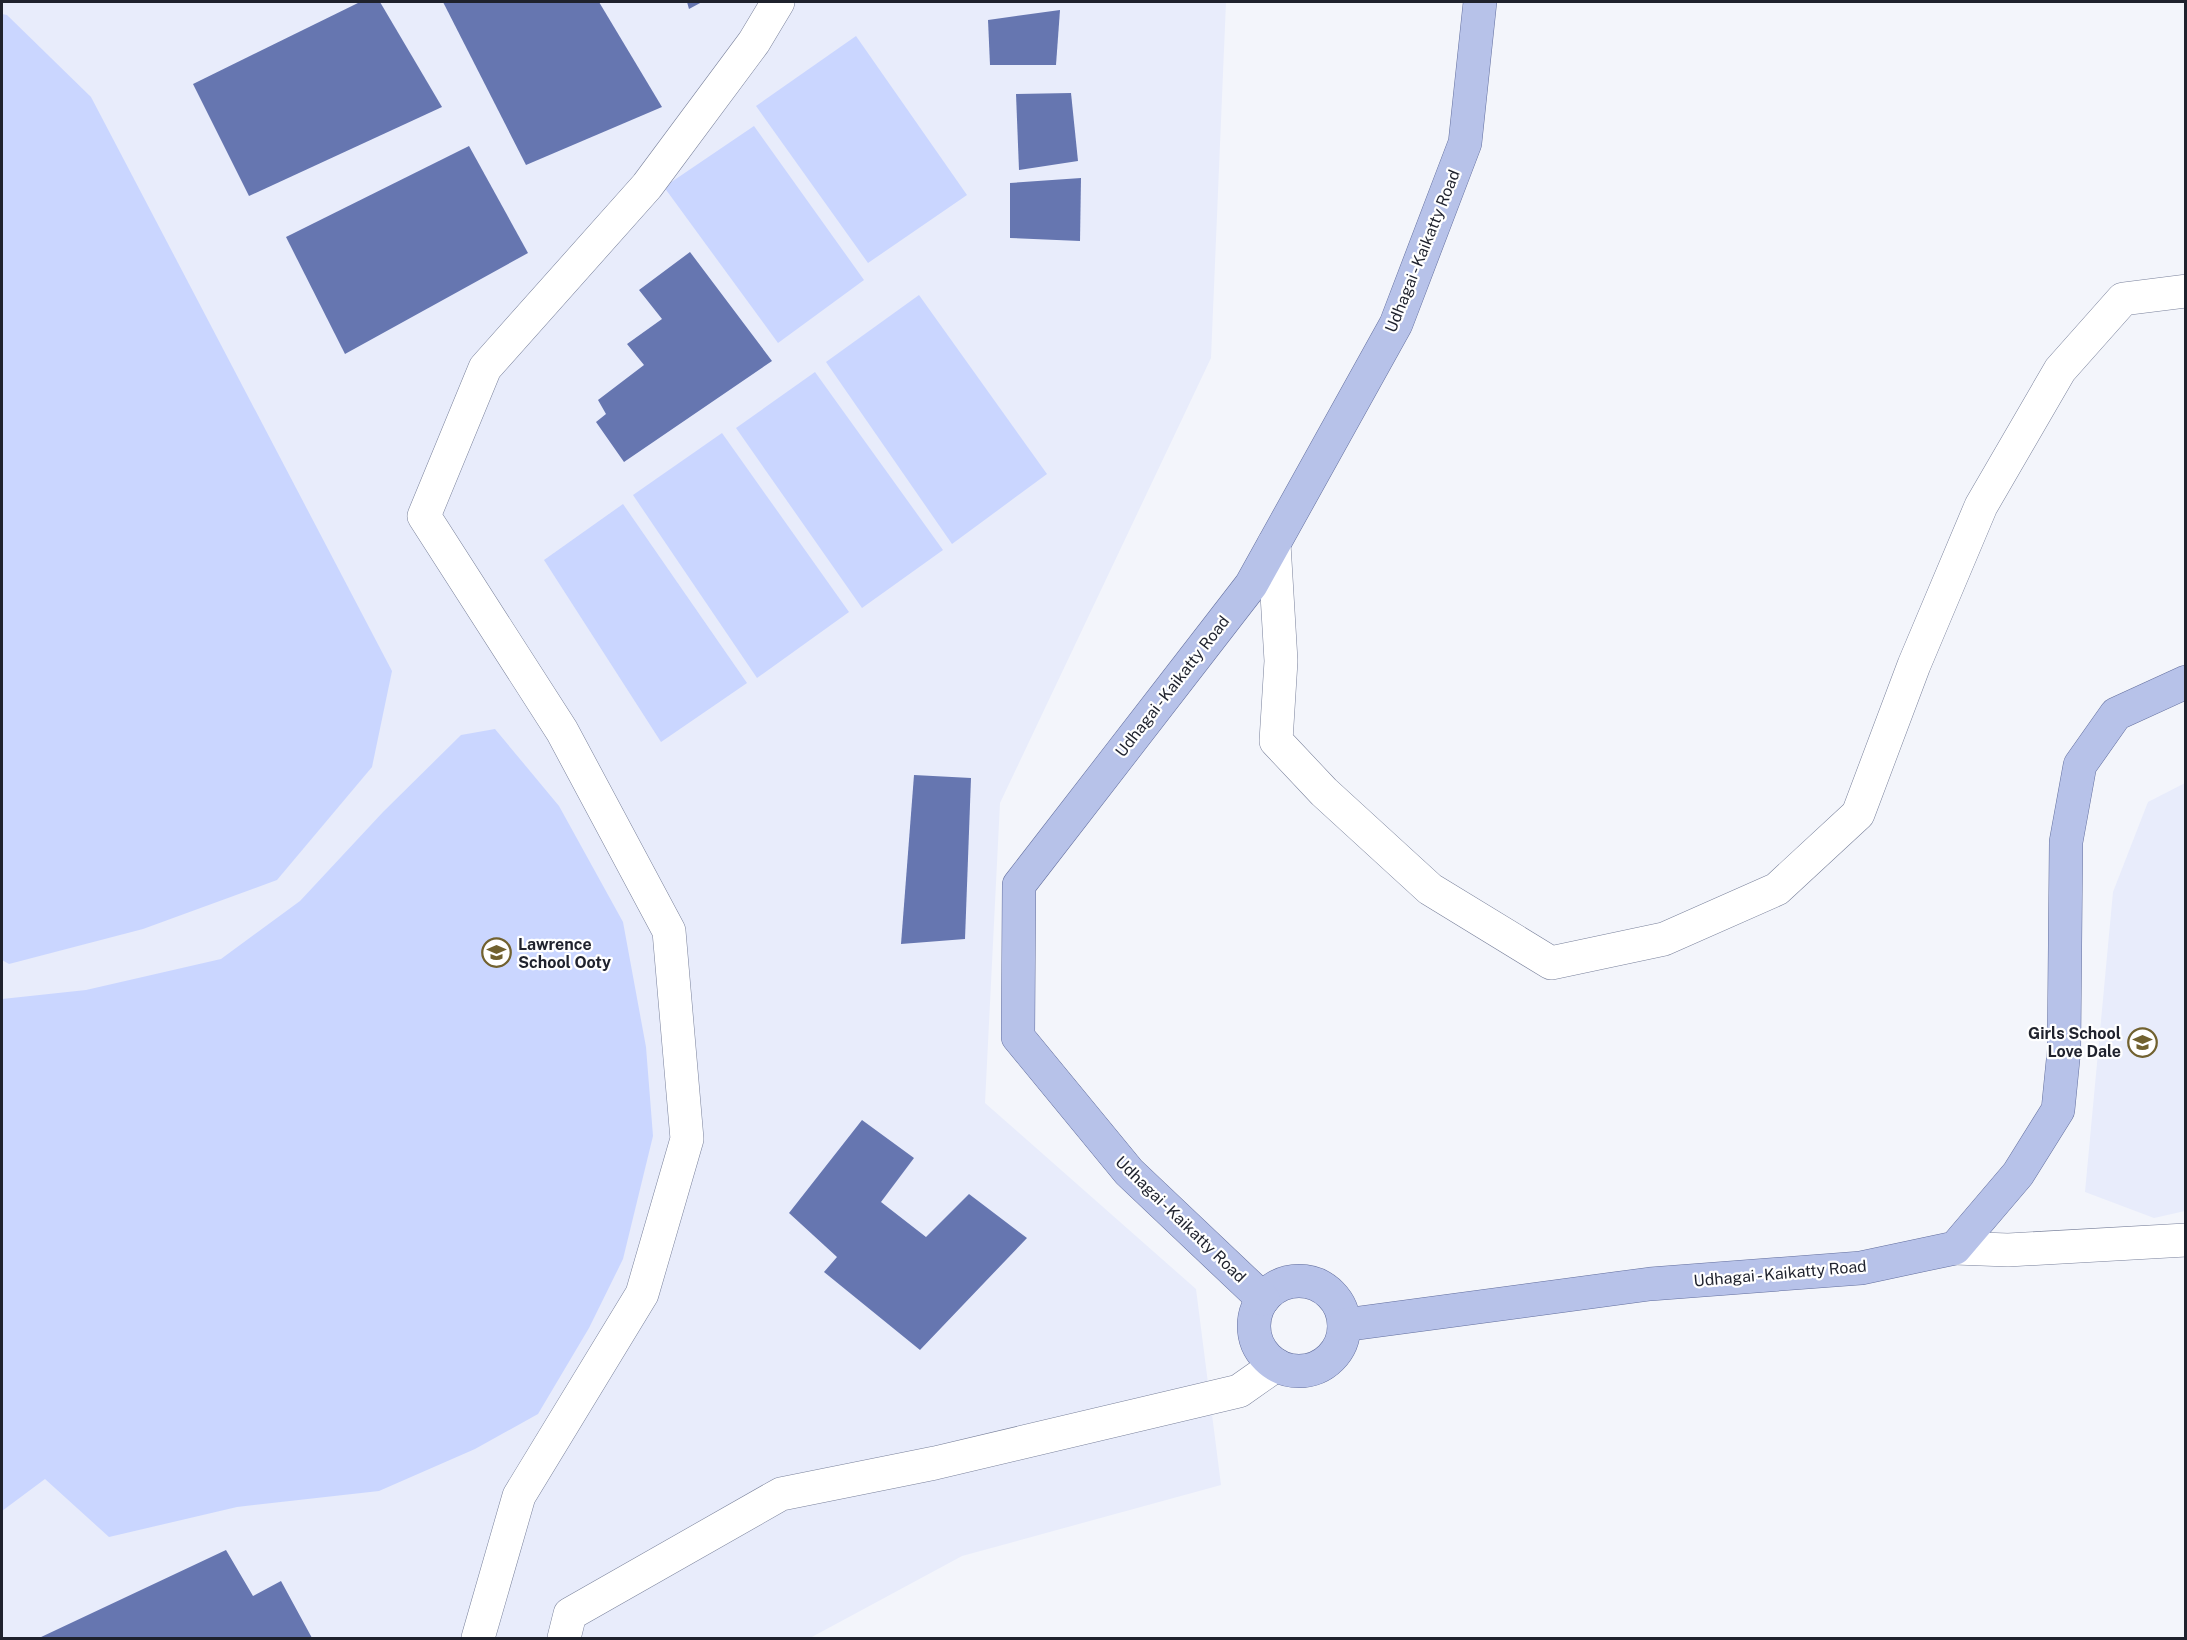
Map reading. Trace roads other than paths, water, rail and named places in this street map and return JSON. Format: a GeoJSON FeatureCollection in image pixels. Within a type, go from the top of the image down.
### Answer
{"type":"FeatureCollection","features":[{"type":"Feature","properties":{"kind":"main road","name":"Udhagai - Kaikatty Road"},"geometry":{"type":"LineString","coordinates":[[1263,1299],[1129,1172],[1018,1036],[1019,885],[1251,585],[1396,324],[1465,142],[1480,2]]}},
{"type":"Feature","properties":{"kind":"main road"},"geometry":{"type":"LineString","coordinates":[[1955,1248],[2018,1174],[2058,1110],[2064,1050],[2066,842],[2080,765],[2116,714],[2186,682]]}},
{"type":"Feature","properties":{"kind":"main road","name":"Udhagai - Kaikatty Road"},"geometry":{"type":"LineString","coordinates":[[1344,1326],[1650,1284],[1861,1268],[1955,1248]]}},
{"type":"Feature","properties":{"kind":"main road"},"geometry":{"type":"LineString","coordinates":[[1306,1281],[1321,1286],[1333,1296],[1341,1310],[1344,1326],[1341,1341],[1334,1355],[1321,1365],[1306,1371],[1290,1371],[1276,1365],[1262,1352],[1254,1335],[1255,1316],[1263,1299],[1275,1288],[1290,1282],[1306,1281]]}},
{"type":"Feature","properties":{"kind":"street"},"geometry":{"type":"LineString","coordinates":[[478,1638],[519,1496],[642,1294],[687,1139],[669,931],[562,731],[424,516],[485,368],[647,186],[754,42],[778,2]]}},
{"type":"Feature","properties":{"kind":"street"},"geometry":{"type":"LineString","coordinates":[[1274,544],[1281,661],[1276,741],[1324,792],[1430,889],[1551,963],[1664,939],[1777,889],[1858,814],[1914,665],[1981,506],[2060,370],[2123,298],[2186,291]]}},
{"type":"Feature","properties":{"kind":"street"},"geometry":{"type":"LineString","coordinates":[[1955,1248],[2008,1250],[2186,1240]]}},
{"type":"Feature","properties":{"kind":"street"},"geometry":{"type":"LineString","coordinates":[[564,1638],[570,1614],[781,1494],[935,1463],[1239,1391],[1276,1365]]}},
{"type":"Feature","properties":{"kind":"place","name":"Lawrence School Ooty"},"geometry":{"type":"Point","coordinates":[497,953]}},
{"type":"Feature","properties":{"kind":"place","name":"Girls School Love Dale"},"geometry":{"type":"Point","coordinates":[2142,1042]}}]}
